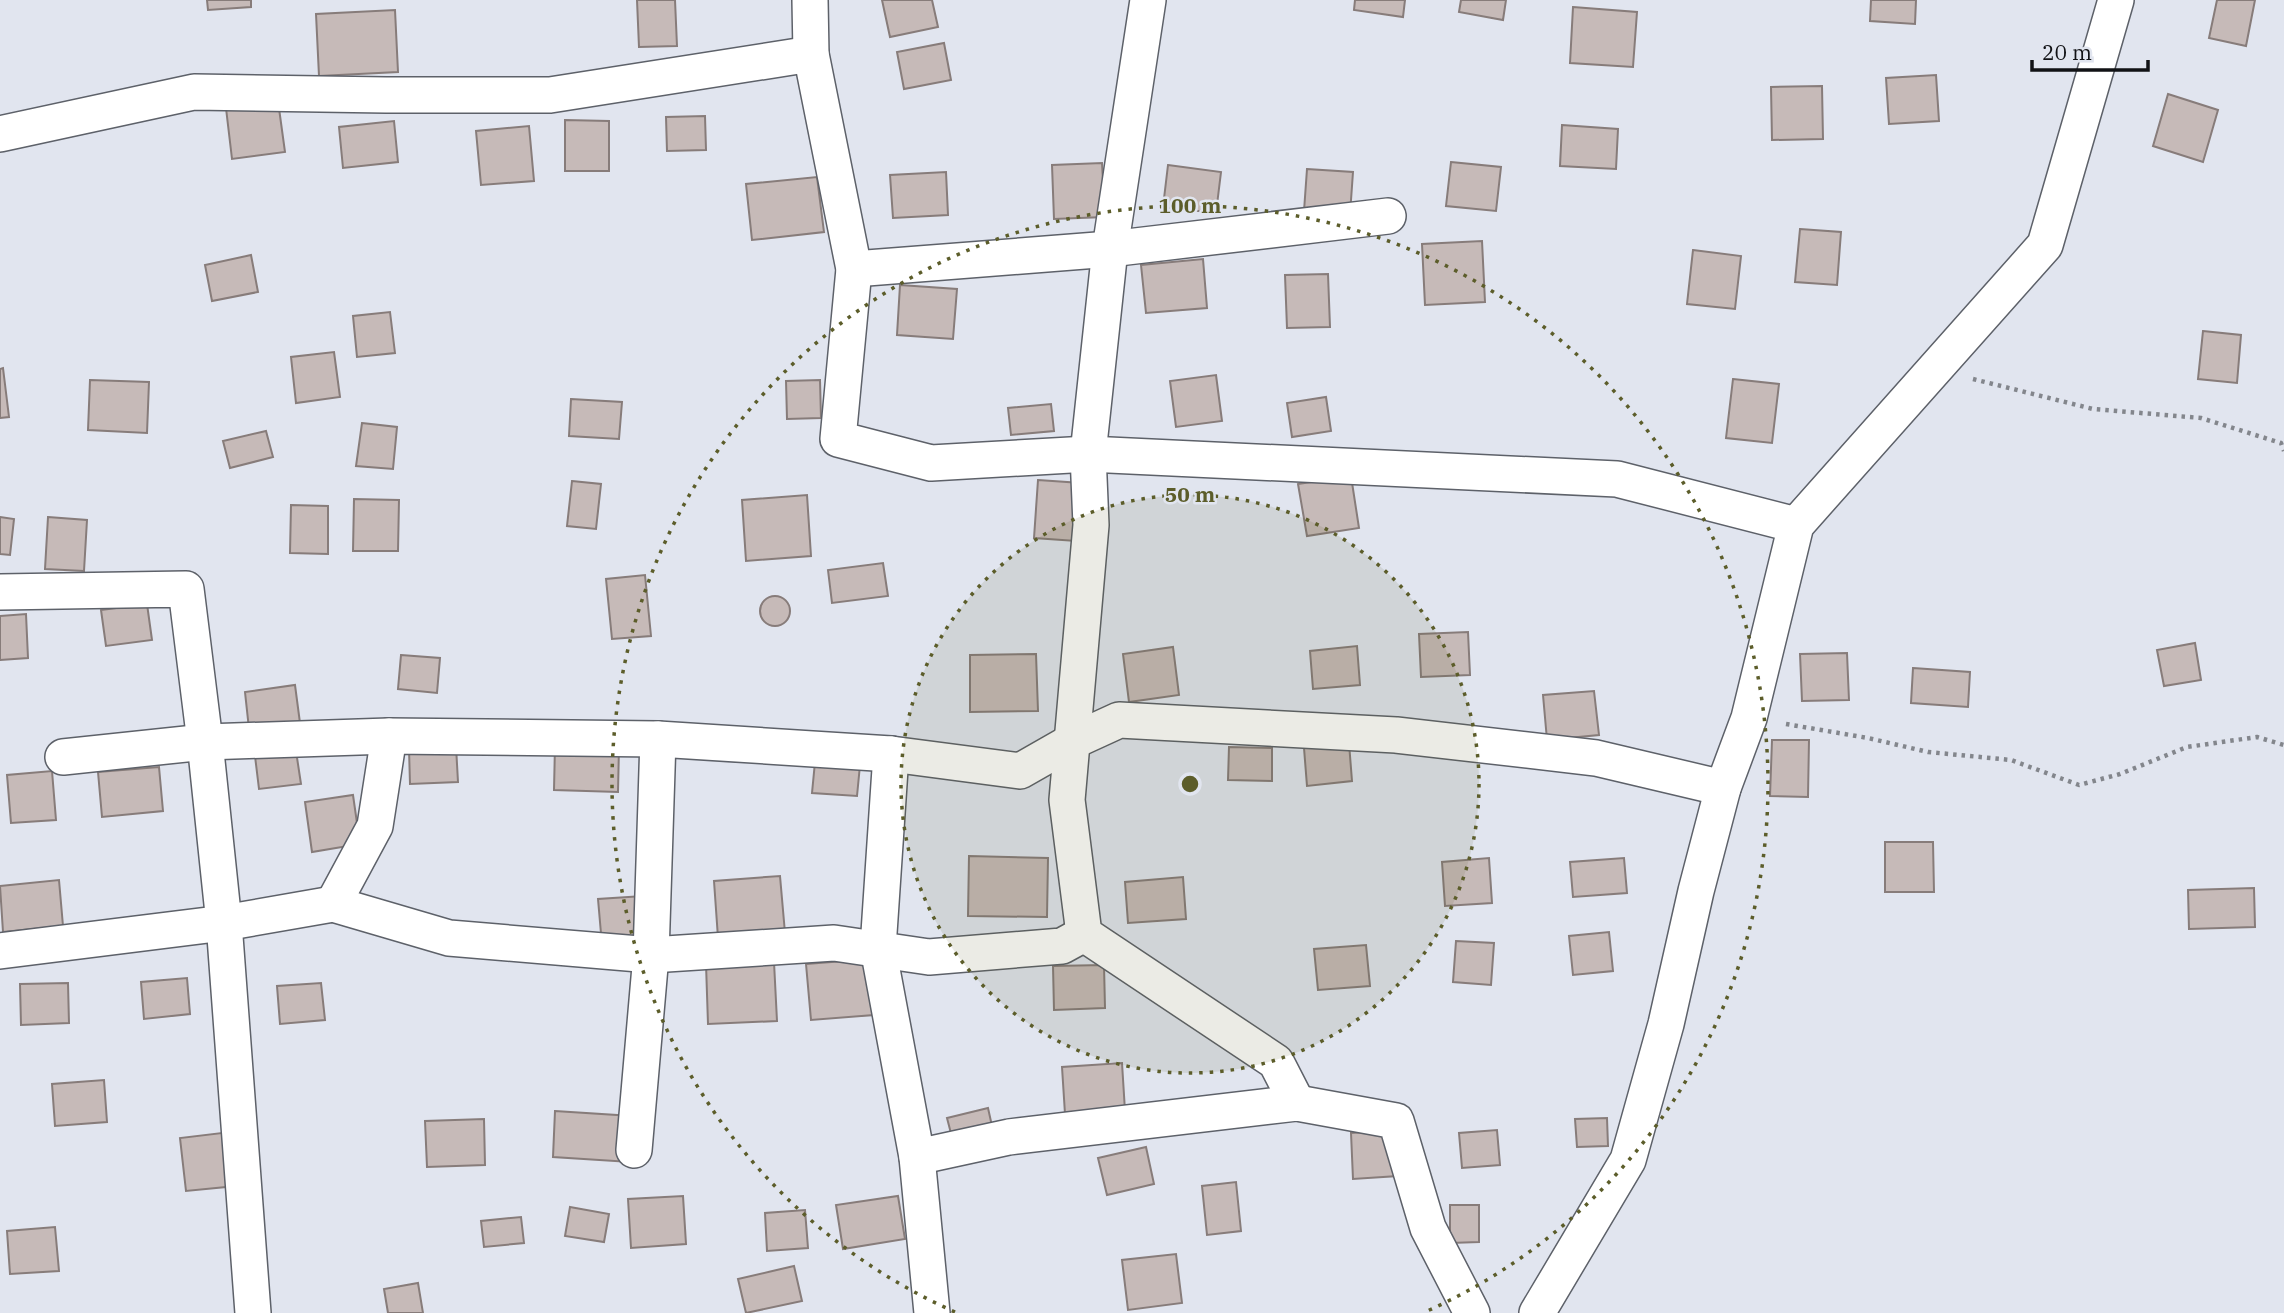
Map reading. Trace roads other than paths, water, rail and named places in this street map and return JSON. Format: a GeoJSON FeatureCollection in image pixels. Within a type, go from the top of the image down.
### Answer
{"type":"FeatureCollection","features":[{"type":"Feature","properties":{"kind":"street"},"geometry":{"type":"LineString","coordinates":[[810,0],[811,54],[854,269],[838,439],[931,463],[1088,454],[1617,479],[1796,525]]}},
{"type":"Feature","properties":{"kind":"street"},"geometry":{"type":"LineString","coordinates":[[1148,0],[1110,249],[1088,454],[1091,524],[1067,800],[1084,934],[1276,1062],[1297,1103]]}},
{"type":"Feature","properties":{"kind":"street"},"geometry":{"type":"LineString","coordinates":[[1537,1313],[1628,1160],[1666,1024],[1723,788],[1749,718],[1796,525],[2045,245],[2116,0]]}},
{"type":"Feature","properties":{"kind":"street"},"geometry":{"type":"LineString","coordinates":[[0,134],[194,92],[550,95],[811,54]]}},
{"type":"Feature","properties":{"kind":"street"},"geometry":{"type":"LineString","coordinates":[[854,269],[1110,249],[1388,216]]}},
{"type":"Feature","properties":{"kind":"street"},"geometry":{"type":"LineString","coordinates":[[0,592],[186,589],[225,923],[253,1313]]}},
{"type":"Feature","properties":{"kind":"street"},"geometry":{"type":"LineString","coordinates":[[63,757],[205,742],[389,736],[658,739],[891,754],[1020,771],[1119,720],[1396,735],[1596,758],[1723,788]]}},
{"type":"Feature","properties":{"kind":"street"},"geometry":{"type":"LineString","coordinates":[[333,904],[375,826],[389,736]]}},
{"type":"Feature","properties":{"kind":"street"},"geometry":{"type":"LineString","coordinates":[[634,1150],[651,955],[658,739]]}},
{"type":"Feature","properties":{"kind":"street"},"geometry":{"type":"LineString","coordinates":[[891,754],[878,948],[917,1157],[932,1313]]}},
{"type":"Feature","properties":{"kind":"street"},"geometry":{"type":"LineString","coordinates":[[0,951],[225,923],[333,904],[449,938],[651,955],[834,943],[929,957],[1062,946],[1084,934]]}},
{"type":"Feature","properties":{"kind":"street"},"geometry":{"type":"LineString","coordinates":[[917,1157],[1009,1137],[1297,1103],[1396,1121],[1428,1228],[1472,1313]]}}]}
